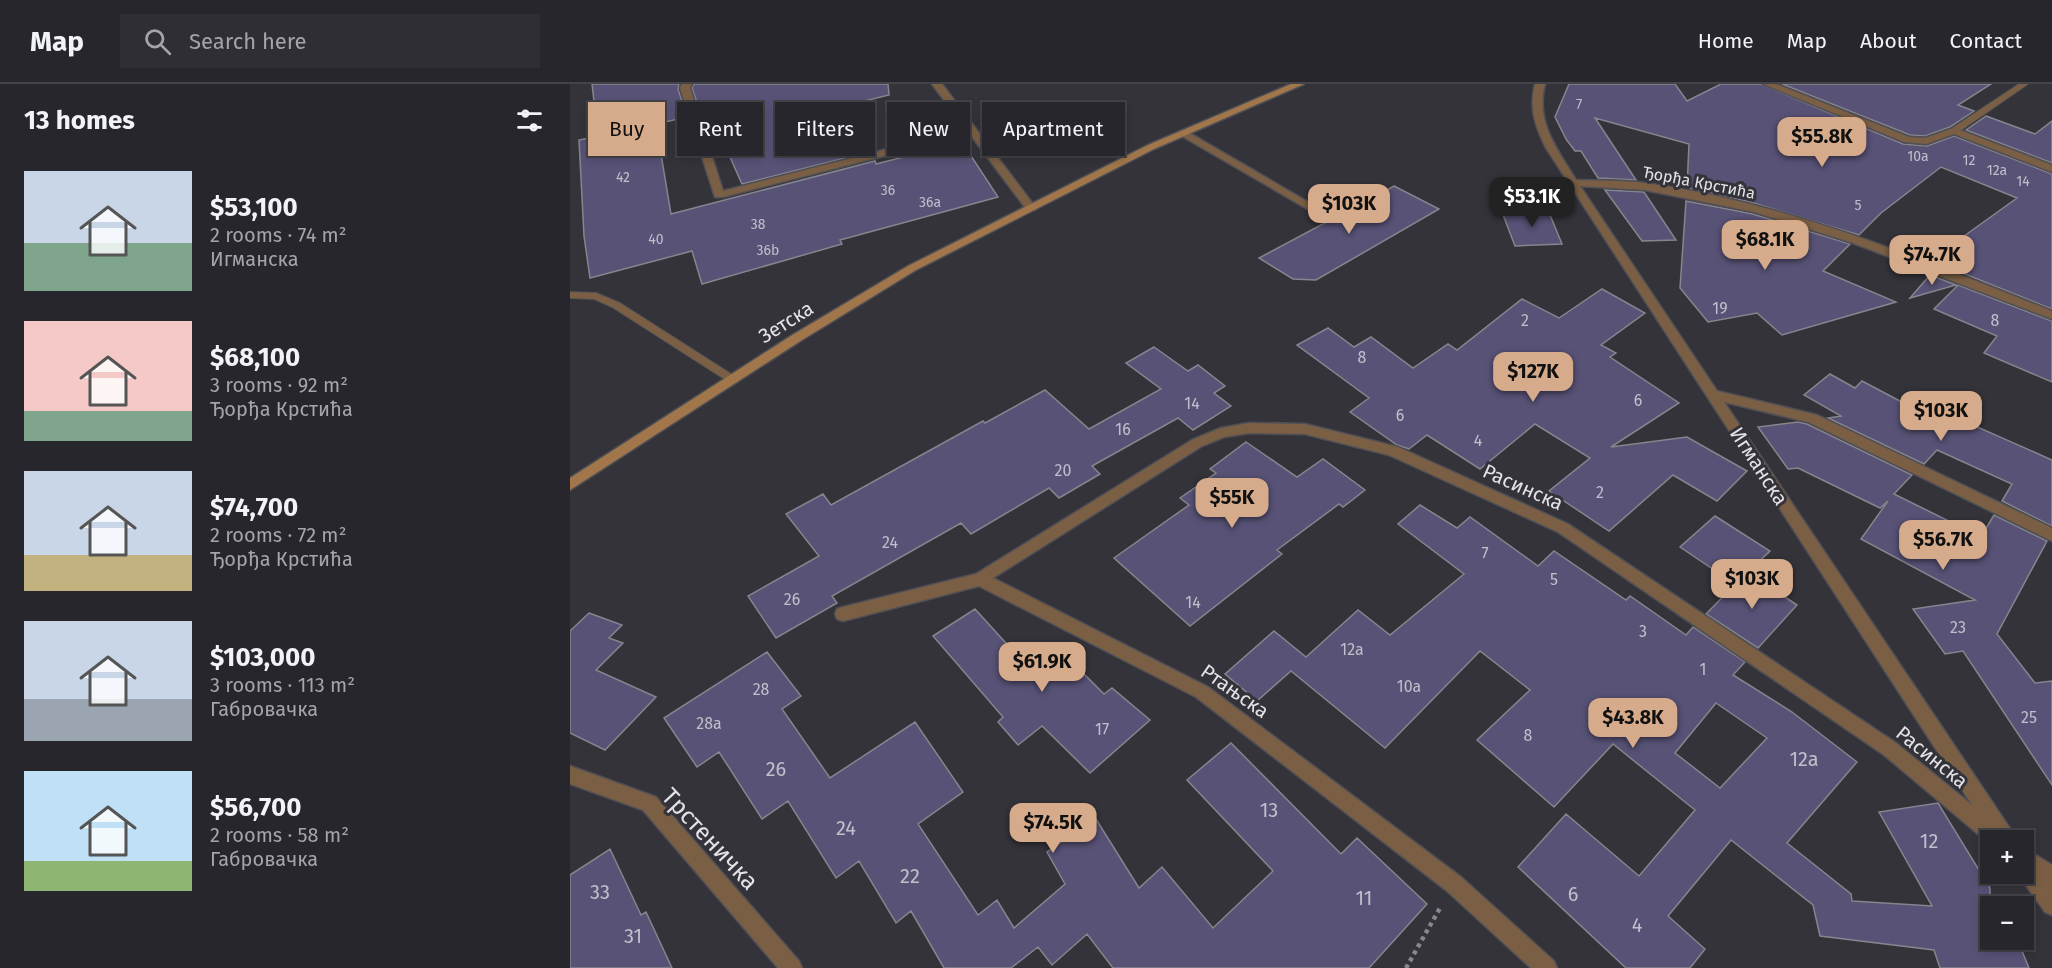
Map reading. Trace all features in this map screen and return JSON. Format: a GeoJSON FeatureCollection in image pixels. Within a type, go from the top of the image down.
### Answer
{"type":"FeatureCollection","features":[{"type":"Feature","properties":{"kind":"street"},"geometry":{"type":"LineString","coordinates":[[687,84],[685,88],[719,195],[972,130]]}},
{"type":"Feature","properties":{"kind":"street"},"geometry":{"type":"LineString","coordinates":[[937,84],[1031,208]]}},
{"type":"Feature","properties":{"kind":"street","name":"Зетска"},"geometry":{"type":"LineString","coordinates":[[570,485],[733,379],[912,268],[1183,133],[1299,84]]}},
{"type":"Feature","properties":{"kind":"street","name":"Игманска"},"geometry":{"type":"LineString","coordinates":[[1539,84],[1536,109],[1538,124],[1574,183],[1999,830]]}},
{"type":"Feature","properties":{"kind":"street"},"geometry":{"type":"LineString","coordinates":[[1768,84],[1907,140],[1926,141],[1954,131],[2052,170]]}},
{"type":"Feature","properties":{"kind":"street"},"geometry":{"type":"LineString","coordinates":[[1183,133],[1315,209]]}},
{"type":"Feature","properties":{"kind":"street","name":"Ђорђа Крстића"},"geometry":{"type":"LineString","coordinates":[[1574,183],[1654,187],[1770,212],[1927,266],[2052,315]]}},
{"type":"Feature","properties":{"kind":"street"},"geometry":{"type":"LineString","coordinates":[[1711,394],[1812,418],[2052,534]]}},
{"type":"Feature","properties":{"kind":"street","name":"Расинска"},"geometry":{"type":"LineString","coordinates":[[980,579],[1197,443],[1221,433],[1249,428],[1305,429],[1393,451],[1563,528],[1890,749],[1988,830]]}},
{"type":"Feature","properties":{"kind":"street"},"geometry":{"type":"LineString","coordinates":[[843,614],[980,579]]}},
{"type":"Feature","properties":{"kind":"street","name":"Ртањска"},"geometry":{"type":"LineString","coordinates":[[980,579],[1202,692],[1454,884],[1547,968]]}},
{"type":"Feature","properties":{"kind":"street","name":"Трстеничка"},"geometry":{"type":"LineString","coordinates":[[570,775],[648,803],[792,968]]}},
{"type":"Feature","properties":{"kind":"street"},"geometry":{"type":"LineString","coordinates":[[2034,865],[2052,877]]}},
{"type":"Feature","properties":{"kind":"street"},"geometry":{"type":"LineString","coordinates":[[2034,880],[2052,905]]}},
{"type":"Feature","properties":{"kind":"lane"},"geometry":{"type":"LineString","coordinates":[[1954,131],[2024,84]]}},
{"type":"Feature","properties":{"kind":"lane"},"geometry":{"type":"LineString","coordinates":[[570,295],[596,296],[616,305],[733,379]]}},
{"type":"Feature","properties":{"kind":"path"},"geometry":{"type":"LineString","coordinates":[[1406,968],[1454,884]]}},
{"type":"Feature","properties":{"kind":"building"},"geometry":{"type":"Polygon","coordinates":[[[592,84],[679,84],[678,89],[682,102],[677,102],[677,119],[665,122],[665,102],[594,102],[592,84]]]}},
{"type":"Feature","properties":{"kind":"building"},"geometry":{"type":"Polygon","coordinates":[[[694,84],[888,84],[889,95],[860,102],[775,102],[775,156],[853,156],[742,184],[730,156],[763,156],[763,102],[697,102],[692,88],[694,84]]]}},
{"type":"Feature","properties":{"kind":"building"},"geometry":{"type":"Polygon","coordinates":[[[1569,84],[1675,84],[1687,101],[1721,84],[1761,84],[1903,144],[1927,146],[1954,136],[2052,174],[2052,309],[1940,264],[1946,257],[1939,254],[2017,198],[1941,167],[1881,213],[1859,235],[1750,202],[1687,188],[1689,144],[1595,118],[1636,180],[1598,178],[1581,151],[1575,151],[1566,139],[1555,117],[1569,84]]]}},
{"type":"Feature","properties":{"kind":"building"},"geometry":{"type":"Polygon","coordinates":[[[1782,84],[1991,84],[1958,105],[1974,111],[1950,127],[1925,136],[1910,135],[1782,84]]]}},
{"type":"Feature","properties":{"kind":"building"},"geometry":{"type":"Polygon","coordinates":[[[1986,116],[2035,134],[2052,121],[2052,163],[1966,130],[1986,116]]]}},
{"type":"Feature","properties":{"kind":"building"},"geometry":{"type":"Polygon","coordinates":[[[588,138],[588,156],[661,156],[671,214],[875,161],[876,164],[907,156],[970,154],[998,197],[840,240],[842,244],[702,284],[692,251],[590,278],[584,236],[579,140],[588,138]]]}},
{"type":"Feature","properties":{"kind":"building"},"geometry":{"type":"Polygon","coordinates":[[[1394,186],[1439,209],[1316,280],[1293,279],[1259,258],[1394,186]]]}},
{"type":"Feature","properties":{"kind":"building"},"geometry":{"type":"Polygon","coordinates":[[[1605,190],[1644,192],[1676,240],[1642,241],[1605,190]]]}},
{"type":"Feature","properties":{"kind":"building"},"geometry":{"type":"Polygon","coordinates":[[[1686,201],[1753,214],[1850,244],[1823,271],[1896,302],[1782,335],[1757,313],[1708,322],[1680,288],[1686,201]]]}},
{"type":"Feature","properties":{"kind":"building"},"geometry":{"type":"Polygon","coordinates":[[[1548,210],[1562,244],[1515,246],[1502,212],[1548,210]]]}},
{"type":"Feature","properties":{"kind":"building"},"geometry":{"type":"Polygon","coordinates":[[[1930,275],[1956,285],[1910,298],[1930,275]]]}},
{"type":"Feature","properties":{"kind":"building"},"geometry":{"type":"Polygon","coordinates":[[[1958,285],[2052,321],[2052,382],[1984,353],[1997,336],[1934,309],[1958,285]]]}},
{"type":"Feature","properties":{"kind":"building"},"geometry":{"type":"Polygon","coordinates":[[[1602,289],[1645,313],[1601,345],[1616,353],[1610,357],[1679,403],[1611,447],[1687,437],[1747,471],[1717,501],[1673,475],[1609,531],[1549,491],[1590,458],[1535,424],[1480,469],[1427,435],[1409,449],[1397,445],[1350,412],[1369,398],[1297,345],[1328,328],[1354,347],[1371,337],[1413,368],[1448,344],[1457,350],[1522,299],[1559,318],[1602,289]]]}},
{"type":"Feature","properties":{"kind":"building"},"geometry":{"type":"Polygon","coordinates":[[[1154,347],[1188,371],[1198,365],[1225,386],[1214,393],[1231,406],[1193,430],[1178,418],[1092,466],[1100,474],[1059,498],[1049,488],[971,534],[961,523],[832,596],[837,603],[776,638],[748,596],[819,556],[786,514],[823,494],[831,505],[983,421],[985,423],[1045,390],[1089,429],[1161,389],[1126,363],[1154,347]]]}},
{"type":"Feature","properties":{"kind":"building"},"geometry":{"type":"Polygon","coordinates":[[[1830,374],[1855,388],[1862,381],[1953,429],[1964,421],[2052,460],[2052,526],[2002,501],[2012,484],[1937,450],[1924,464],[1828,418],[1841,416],[1804,395],[1830,374]]]}},
{"type":"Feature","properties":{"kind":"building"},"geometry":{"type":"Polygon","coordinates":[[[1798,422],[1807,424],[1912,475],[1894,494],[1981,537],[1994,515],[2047,541],[1997,634],[2035,683],[2052,681],[2052,785],[1963,651],[1945,654],[1913,609],[1975,600],[1861,539],[1888,501],[1880,508],[1798,468],[1788,469],[1758,427],[1798,422]]]}},
{"type":"Feature","properties":{"kind":"building"},"geometry":{"type":"Polygon","coordinates":[[[1246,442],[1297,477],[1323,459],[1365,490],[1343,507],[1339,504],[1277,550],[1282,554],[1190,626],[1114,558],[1189,505],[1180,498],[1216,473],[1210,469],[1246,442]]]}},
{"type":"Feature","properties":{"kind":"building"},"geometry":{"type":"Polygon","coordinates":[[[1420,505],[1457,528],[1470,517],[1538,566],[1554,551],[1626,600],[1630,596],[1686,635],[1693,627],[1745,662],[1733,675],[1792,712],[1857,762],[1787,843],[1851,894],[1852,901],[1932,906],[1879,812],[1938,803],[1980,872],[1980,884],[1988,884],[1990,888],[1990,896],[1980,896],[1980,950],[2022,950],[2029,968],[1940,968],[1934,950],[1820,936],[1813,905],[1731,840],[1668,916],[1705,949],[1690,968],[1626,968],[1518,867],[1566,814],[1639,876],[1695,810],[1613,744],[1554,807],[1477,740],[1530,690],[1480,651],[1385,748],[1291,671],[1257,701],[1225,674],[1274,631],[1306,657],[1358,610],[1390,635],[1464,574],[1398,524],[1420,505]],[[1716,703],[1675,753],[1720,788],[1767,738],[1716,703]]]}},
{"type":"Feature","properties":{"kind":"building"},"geometry":{"type":"Polygon","coordinates":[[[1715,516],[1770,551],[1735,584],[1680,547],[1715,516]]]}},
{"type":"Feature","properties":{"kind":"building"},"geometry":{"type":"Polygon","coordinates":[[[1747,572],[1797,605],[1758,648],[1706,614],[1747,572]]]}},
{"type":"Feature","properties":{"kind":"building"},"geometry":{"type":"Polygon","coordinates":[[[975,609],[1025,664],[1053,643],[1104,694],[1112,688],[1150,720],[1090,773],[1042,726],[1018,745],[998,722],[1003,717],[933,636],[975,609]]]}},
{"type":"Feature","properties":{"kind":"building"},"geometry":{"type":"Polygon","coordinates":[[[589,613],[622,625],[609,638],[623,643],[596,670],[656,697],[605,750],[570,733],[570,631],[589,613]]]}},
{"type":"Feature","properties":{"kind":"building"},"geometry":{"type":"Polygon","coordinates":[[[767,652],[801,696],[782,709],[830,778],[915,722],[963,792],[918,824],[978,915],[997,900],[1014,928],[1065,884],[1047,852],[1096,819],[1139,888],[1162,867],[1213,928],[1273,871],[1187,780],[1231,743],[1341,854],[1357,838],[1427,904],[1369,968],[1113,968],[1087,934],[1052,965],[1038,947],[1011,968],[944,968],[911,911],[896,923],[859,861],[836,878],[788,801],[762,819],[719,752],[697,767],[664,718],[767,652]]]}},
{"type":"Feature","properties":{"kind":"building"},"geometry":{"type":"Polygon","coordinates":[[[610,849],[641,915],[646,912],[672,968],[570,968],[570,875],[610,849]]]}}]}
